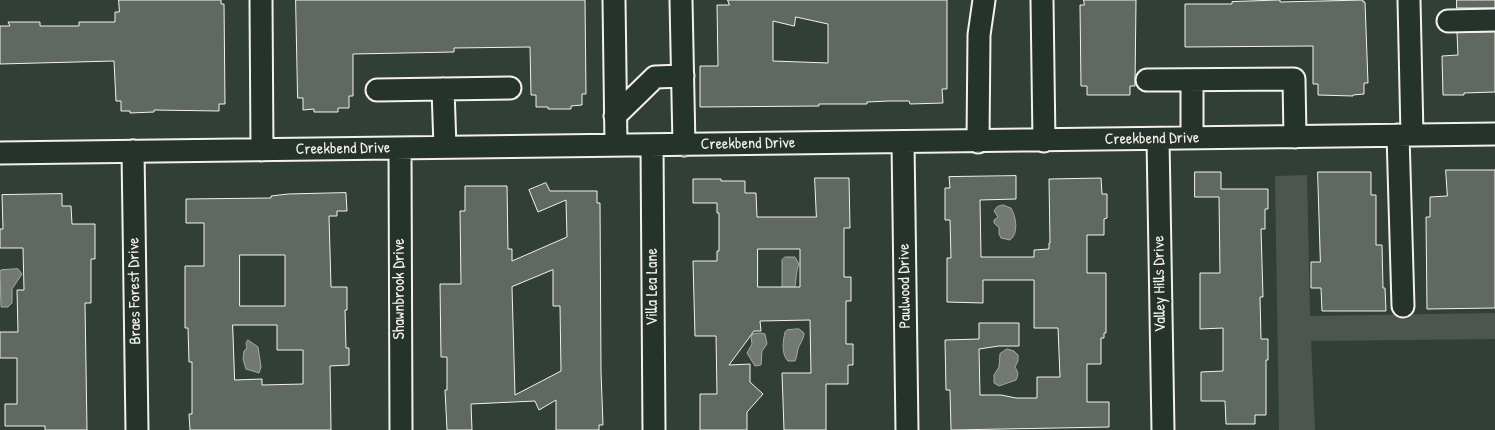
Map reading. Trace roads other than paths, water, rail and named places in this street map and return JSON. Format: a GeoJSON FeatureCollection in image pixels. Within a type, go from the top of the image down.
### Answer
{"type":"FeatureCollection","features":[{"type":"Feature","properties":{"kind":"street"},"geometry":{"type":"LineString","coordinates":[[261,0],[262,150]]}},
{"type":"Feature","properties":{"kind":"street"},"geometry":{"type":"LineString","coordinates":[[614,0],[616,145]]}},
{"type":"Feature","properties":{"kind":"street"},"geometry":{"type":"LineString","coordinates":[[681,0],[684,145]]}},
{"type":"Feature","properties":{"kind":"street"},"geometry":{"type":"LineString","coordinates":[[978,142],[979,36],[984,0]]}},
{"type":"Feature","properties":{"kind":"street"},"geometry":{"type":"LineString","coordinates":[[1042,0],[1044,140]]}},
{"type":"Feature","properties":{"kind":"street"},"geometry":{"type":"LineString","coordinates":[[1403,306],[1409,0]]}},
{"type":"Feature","properties":{"kind":"street"},"geometry":{"type":"LineString","coordinates":[[1448,21],[1495,20]]}},
{"type":"Feature","properties":{"kind":"street"},"geometry":{"type":"LineString","coordinates":[[615,116],[655,77],[682,76]]}},
{"type":"Feature","properties":{"kind":"street"},"geometry":{"type":"LineString","coordinates":[[1147,80],[1294,79],[1295,137]]}},
{"type":"Feature","properties":{"kind":"street"},"geometry":{"type":"LineString","coordinates":[[1192,80],[1192,138]]}},
{"type":"Feature","properties":{"kind":"street"},"geometry":{"type":"LineString","coordinates":[[443,88],[445,147]]}},
{"type":"Feature","properties":{"kind":"street"},"geometry":{"type":"LineString","coordinates":[[377,90],[510,88]]}},
{"type":"Feature","properties":{"kind":"street","name":"Creekbend Drive"},"geometry":{"type":"LineString","coordinates":[[0,153],[1495,134]]}},
{"type":"Feature","properties":{"kind":"street","name":"Valley Hills Drive"},"geometry":{"type":"LineString","coordinates":[[1158,138],[1163,430]]}},
{"type":"Feature","properties":{"kind":"street","name":"Paulwood Drive"},"geometry":{"type":"LineString","coordinates":[[903,142],[907,430]]}},
{"type":"Feature","properties":{"kind":"street","name":"Villa Lea Lane"},"geometry":{"type":"LineString","coordinates":[[652,145],[654,430]]}},
{"type":"Feature","properties":{"kind":"street","name":"Shawnbrook Drive"},"geometry":{"type":"LineString","coordinates":[[400,148],[401,430]]}},
{"type":"Feature","properties":{"kind":"street","name":"Braes Forest Drive"},"geometry":{"type":"LineString","coordinates":[[133,151],[137,430]]}}]}
